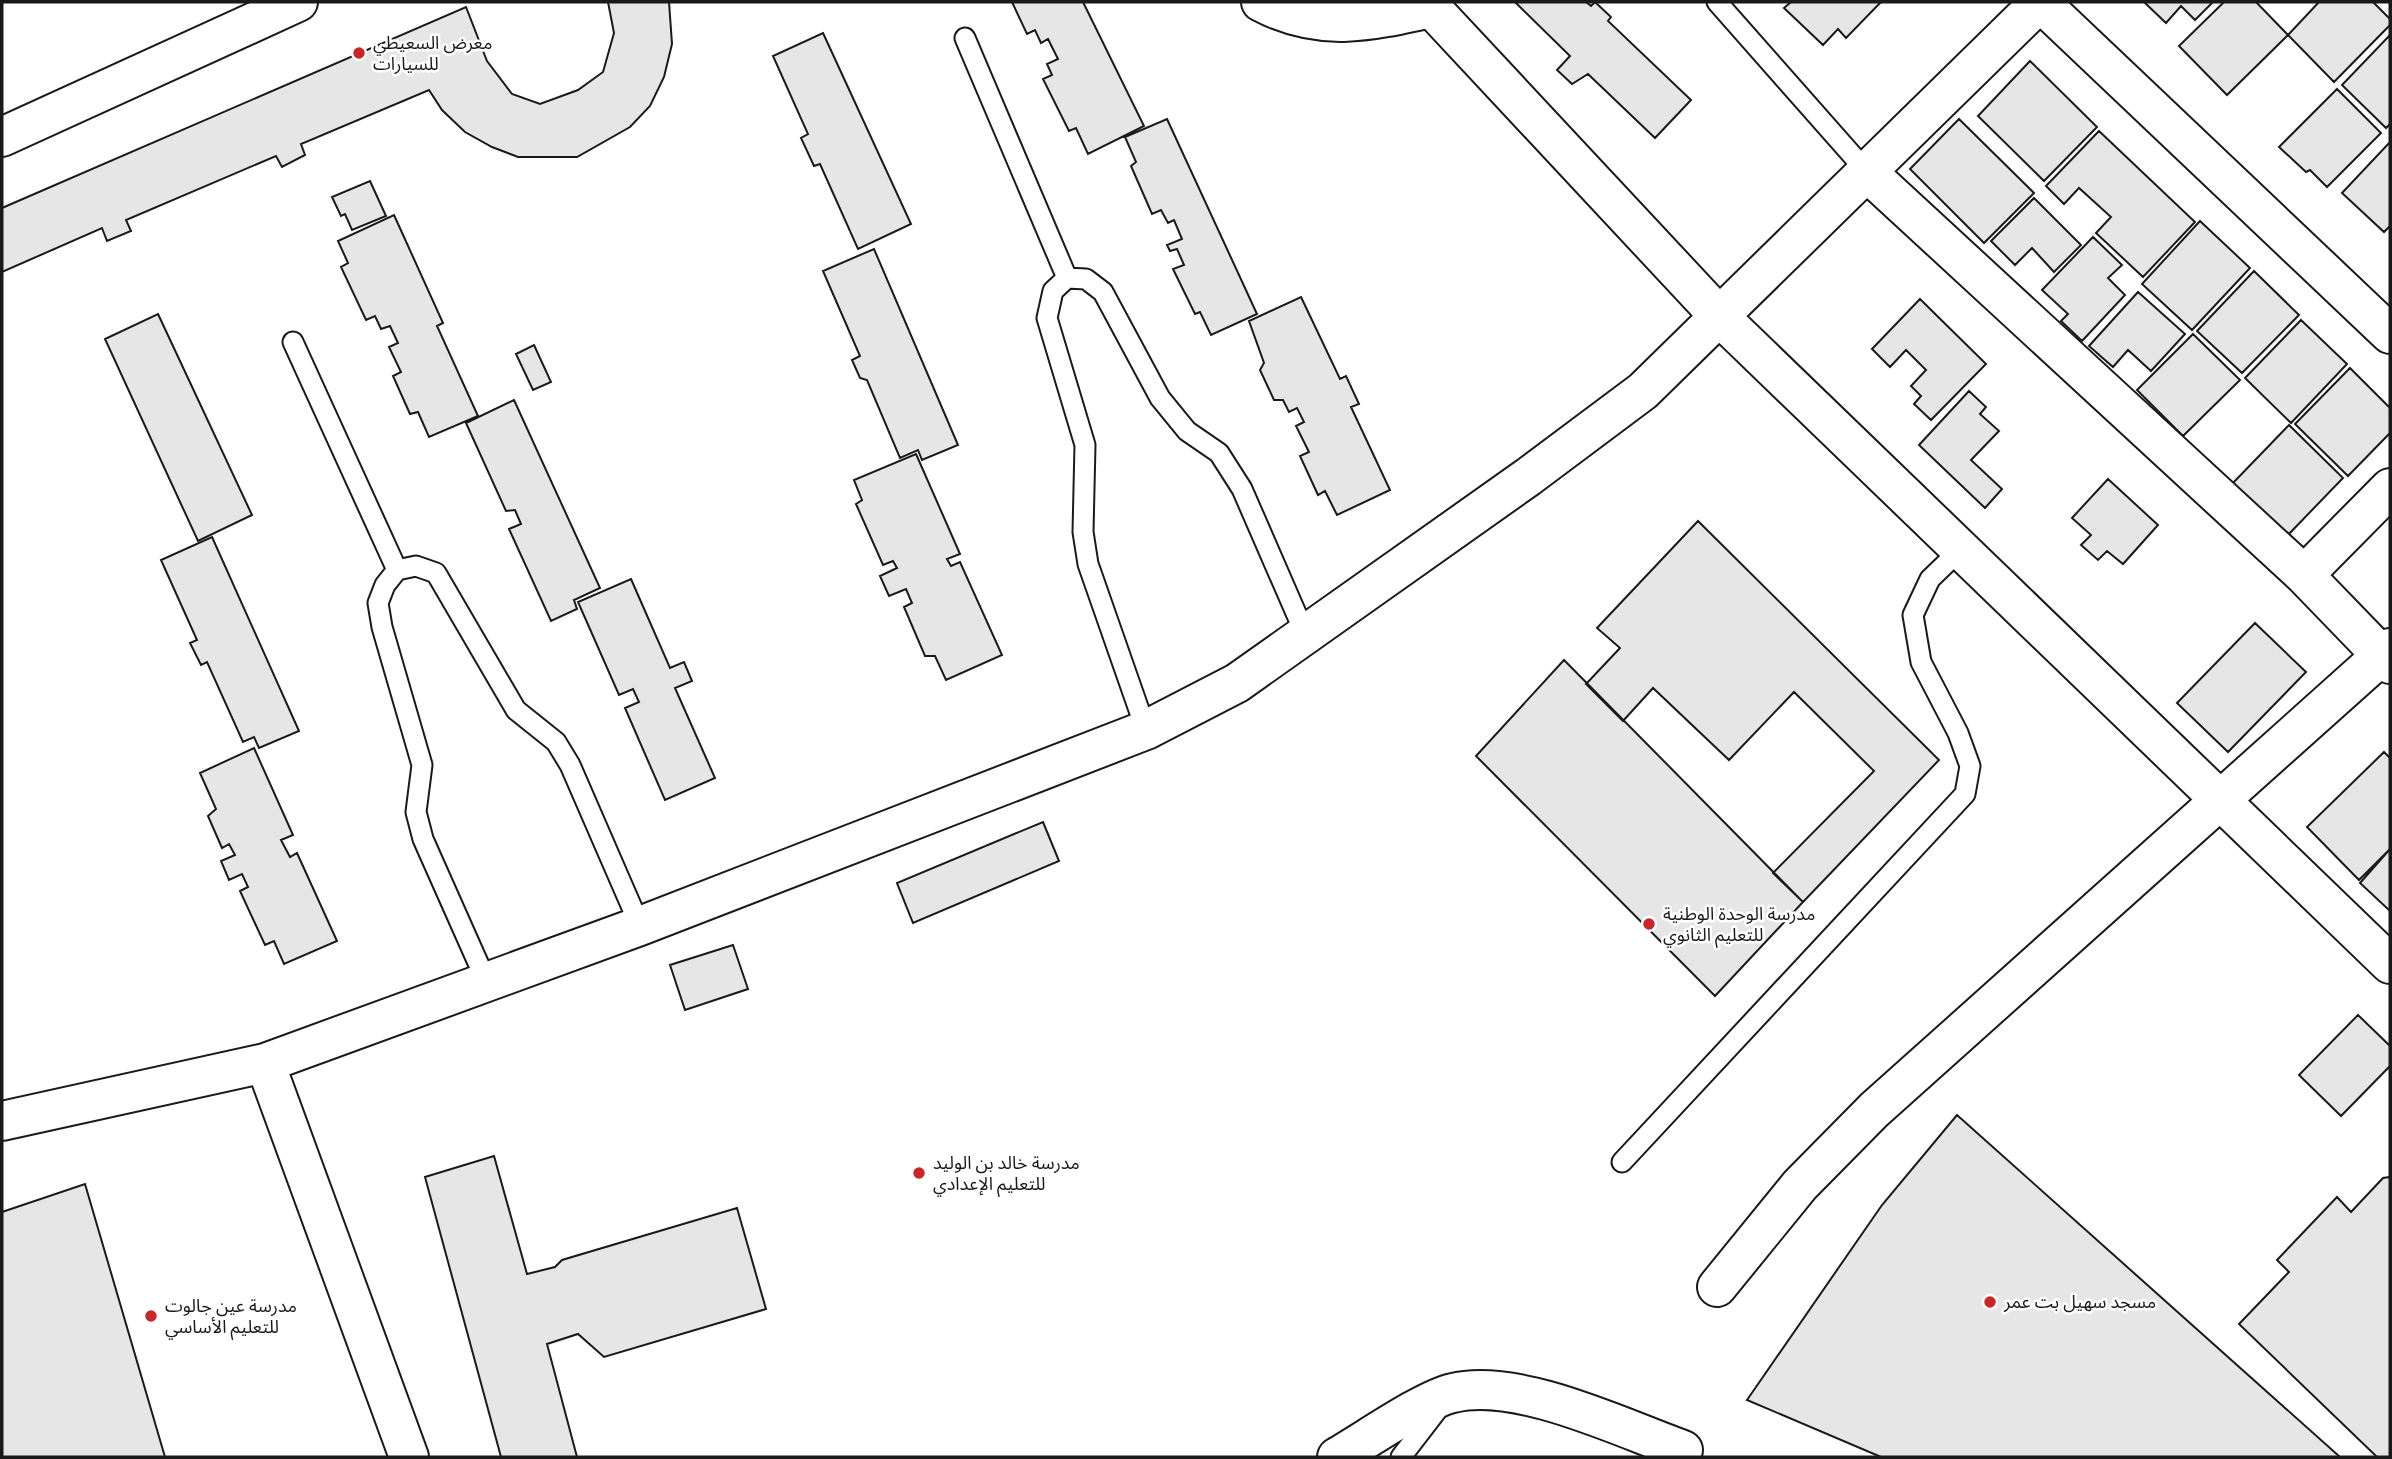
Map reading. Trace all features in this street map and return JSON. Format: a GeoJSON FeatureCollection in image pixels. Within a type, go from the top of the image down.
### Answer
{"type":"FeatureCollection","features":[{"type":"Feature","properties":{"kind":"street"},"geometry":{"type":"LineString","coordinates":[[2,137],[298,2]]}},
{"type":"Feature","properties":{"kind":"street"},"geometry":{"type":"LineString","coordinates":[[1261,2],[1285,15],[1326,24],[1376,20],[1428,5],[1721,318],[2390,964]]}},
{"type":"Feature","properties":{"kind":"street"},"geometry":{"type":"LineString","coordinates":[[2,1121],[265,1063],[640,926],[1146,730],[1237,683],[1306,636],[1643,391],[1721,318],[2040,2],[2390,334]]}},
{"type":"Feature","properties":{"kind":"street"},"geometry":{"type":"LineString","coordinates":[[1717,1287],[1800,1185],[1874,1110],[2219,801],[2388,656],[2304,575],[1868,173]]}},
{"type":"Feature","properties":{"kind":"street"},"geometry":{"type":"LineString","coordinates":[[2304,575],[2390,488]]}},
{"type":"Feature","properties":{"kind":"street"},"geometry":{"type":"LineString","coordinates":[[265,1063],[409,1457]]}},
{"type":"Feature","properties":{"kind":"street"},"geometry":{"type":"LineString","coordinates":[[1337,1457],[1451,1393],[1485,1388],[1533,1397],[1689,1455]]}},
{"type":"Feature","properties":{"kind":"lane"},"geometry":{"type":"LineString","coordinates":[[1717,2],[1868,173]]}},
{"type":"Feature","properties":{"kind":"lane"},"geometry":{"type":"LineString","coordinates":[[965,38],[1067,278]]}},
{"type":"Feature","properties":{"kind":"lane"},"geometry":{"type":"LineString","coordinates":[[1146,730],[1088,564],[1083,533],[1085,445],[1047,318],[1053,290],[1067,278],[1086,279],[1103,292],[1160,398],[1186,431],[1219,453],[1242,489],[1306,636]]}},
{"type":"Feature","properties":{"kind":"lane"},"geometry":{"type":"LineString","coordinates":[[293,342],[397,570]]}},
{"type":"Feature","properties":{"kind":"lane"},"geometry":{"type":"LineString","coordinates":[[1622,1163],[1965,794],[1969,766],[1958,733],[1922,662],[1913,615],[1930,579],[1960,551]]}},
{"type":"Feature","properties":{"kind":"lane"},"geometry":{"type":"LineString","coordinates":[[487,983],[423,839],[416,812],[422,765],[383,627],[379,603],[384,585],[397,570],[416,566],[436,573],[516,710],[556,742],[570,765],[640,926]]}},
{"type":"Feature","properties":{"kind":"lane"},"geometry":{"type":"LineString","coordinates":[[1401,1457],[1451,1393]]}},
{"type":"Feature","properties":{"kind":"building"},"geometry":{"type":"Polygon","coordinates":[[[608,2],[669,2],[672,44],[664,77],[650,106],[630,127],[577,157],[518,157],[492,147],[465,132],[442,110],[429,90],[301,144],[305,155],[282,167],[276,156],[126,220],[131,231],[107,241],[102,228],[2,272],[2,208],[466,7],[487,61],[512,94],[540,104],[578,90],[603,72],[614,33],[608,2]]]}},
{"type":"Feature","properties":{"kind":"building"},"geometry":{"type":"Polygon","coordinates":[[[1012,2],[1083,2],[1144,126],[1088,154],[1076,128],[1069,131],[1043,79],[1052,75],[1047,64],[1058,59],[1048,39],[1041,43],[1035,30],[1027,34],[1012,2]]]}},
{"type":"Feature","properties":{"kind":"building"},"geometry":{"type":"Polygon","coordinates":[[[1515,2],[1586,2],[1591,6],[1595,2],[1611,17],[1608,21],[1691,100],[1655,138],[1588,74],[1572,84],[1557,70],[1570,56],[1515,2]]]}},
{"type":"Feature","properties":{"kind":"building"},"geometry":{"type":"Polygon","coordinates":[[[1791,2],[1881,2],[1846,38],[1838,29],[1823,45],[1784,8],[1791,2]]]}},
{"type":"Feature","properties":{"kind":"building"},"geometry":{"type":"Polygon","coordinates":[[[2144,2],[2213,2],[2195,20],[2181,6],[2166,23],[2144,2]]]}},
{"type":"Feature","properties":{"kind":"building"},"geometry":{"type":"Polygon","coordinates":[[[2224,2],[2256,2],[2288,35],[2227,95],[2179,46],[2224,2]]]}},
{"type":"Feature","properties":{"kind":"building"},"geometry":{"type":"Polygon","coordinates":[[[2319,2],[2373,2],[2390,19],[2390,25],[2334,82],[2288,35],[2319,2]]]}},
{"type":"Feature","properties":{"kind":"building"},"geometry":{"type":"Polygon","coordinates":[[[823,33],[911,224],[858,249],[820,164],[814,166],[801,138],[808,134],[773,56],[823,33]]]}},
{"type":"Feature","properties":{"kind":"building"},"geometry":{"type":"Polygon","coordinates":[[[2390,35],[2390,124],[2386,128],[2342,85],[2390,35]]]}},
{"type":"Feature","properties":{"kind":"building"},"geometry":{"type":"Polygon","coordinates":[[[2030,61],[2097,127],[2044,181],[1978,116],[2030,61]]]}},
{"type":"Feature","properties":{"kind":"building"},"geometry":{"type":"Polygon","coordinates":[[[2337,89],[2381,133],[2327,187],[2310,170],[2306,172],[2279,147],[2337,89]]]}},
{"type":"Feature","properties":{"kind":"building"},"geometry":{"type":"Polygon","coordinates":[[[1167,119],[1257,314],[1211,335],[1200,312],[1195,314],[1173,269],[1184,265],[1177,249],[1170,251],[1167,245],[1182,239],[1174,220],[1168,223],[1161,210],[1152,214],[1131,166],[1136,162],[1125,137],[1167,119]]]}},
{"type":"Feature","properties":{"kind":"building"},"geometry":{"type":"Polygon","coordinates":[[[1959,119],[2034,193],[1984,243],[1910,169],[1959,119]]]}},
{"type":"Feature","properties":{"kind":"building"},"geometry":{"type":"Polygon","coordinates":[[[2099,131],[2195,222],[2143,277],[2096,233],[2111,217],[2079,188],[2064,204],[2046,186],[2099,131]]]}},
{"type":"Feature","properties":{"kind":"building"},"geometry":{"type":"Polygon","coordinates":[[[2390,142],[2390,226],[2384,232],[2342,193],[2390,142]]]}},
{"type":"Feature","properties":{"kind":"building"},"geometry":{"type":"Polygon","coordinates":[[[370,181],[386,216],[352,230],[345,214],[341,216],[332,197],[370,181]]]}},
{"type":"Feature","properties":{"kind":"building"},"geometry":{"type":"Polygon","coordinates":[[[2034,198],[2081,245],[2054,272],[2032,248],[2015,265],[1991,241],[2034,198]]]}},
{"type":"Feature","properties":{"kind":"building"},"geometry":{"type":"Polygon","coordinates":[[[394,215],[443,323],[437,326],[478,416],[429,437],[418,412],[410,414],[393,376],[401,372],[389,347],[398,343],[390,326],[381,329],[375,316],[366,320],[341,267],[348,263],[338,241],[394,215]]]}},
{"type":"Feature","properties":{"kind":"building"},"geometry":{"type":"Polygon","coordinates":[[[2200,221],[2250,268],[2192,330],[2142,284],[2200,221]]]}},
{"type":"Feature","properties":{"kind":"building"},"geometry":{"type":"Polygon","coordinates":[[[2093,237],[2122,265],[2108,278],[2125,295],[2082,341],[2061,321],[2068,314],[2042,290],[2093,237]]]}},
{"type":"Feature","properties":{"kind":"building"},"geometry":{"type":"Polygon","coordinates":[[[874,249],[958,445],[922,460],[918,450],[900,458],[867,380],[860,378],[852,360],[860,356],[823,271],[874,249]]]}},
{"type":"Feature","properties":{"kind":"building"},"geometry":{"type":"Polygon","coordinates":[[[2254,271],[2299,315],[2242,373],[2197,331],[2254,271]]]}},
{"type":"Feature","properties":{"kind":"building"},"geometry":{"type":"Polygon","coordinates":[[[2138,292],[2185,334],[2151,371],[2128,350],[2113,367],[2089,346],[2138,292]]]}},
{"type":"Feature","properties":{"kind":"building"},"geometry":{"type":"Polygon","coordinates":[[[1301,297],[1340,379],[1346,376],[1359,404],[1351,407],[1390,490],[1337,515],[1325,491],[1318,495],[1300,456],[1309,452],[1296,426],[1304,422],[1297,408],[1289,412],[1283,400],[1274,400],[1260,370],[1264,363],[1249,321],[1301,297]]]}},
{"type":"Feature","properties":{"kind":"building"},"geometry":{"type":"Polygon","coordinates":[[[1920,299],[1986,364],[1931,420],[1914,404],[1921,396],[1911,386],[1926,370],[1906,350],[1890,367],[1872,349],[1920,299]]]}},
{"type":"Feature","properties":{"kind":"building"},"geometry":{"type":"Polygon","coordinates":[[[158,314],[252,515],[198,541],[105,339],[158,314]]]}},
{"type":"Feature","properties":{"kind":"building"},"geometry":{"type":"Polygon","coordinates":[[[2301,320],[2347,364],[2291,423],[2245,378],[2301,320]]]}},
{"type":"Feature","properties":{"kind":"building"},"geometry":{"type":"Polygon","coordinates":[[[2193,334],[2240,380],[2183,436],[2137,390],[2193,334]]]}},
{"type":"Feature","properties":{"kind":"building"},"geometry":{"type":"Polygon","coordinates":[[[534,345],[551,382],[533,390],[516,354],[534,345]]]}},
{"type":"Feature","properties":{"kind":"building"},"geometry":{"type":"Polygon","coordinates":[[[2350,368],[2390,408],[2390,433],[2348,476],[2295,424],[2350,368]]]}},
{"type":"Feature","properties":{"kind":"building"},"geometry":{"type":"Polygon","coordinates":[[[1969,391],[1986,407],[1980,414],[1999,431],[1971,460],[2002,489],[1985,508],[1919,445],[1969,391]]]}},
{"type":"Feature","properties":{"kind":"building"},"geometry":{"type":"Polygon","coordinates":[[[514,400],[600,588],[574,600],[577,609],[551,621],[509,529],[521,524],[515,510],[506,511],[466,423],[514,400]]]}},
{"type":"Feature","properties":{"kind":"building"},"geometry":{"type":"Polygon","coordinates":[[[2289,425],[2343,478],[2286,537],[2231,485],[2289,425]]]}},
{"type":"Feature","properties":{"kind":"building"},"geometry":{"type":"Polygon","coordinates":[[[916,454],[960,554],[947,559],[951,566],[960,562],[1002,655],[946,680],[935,656],[925,656],[904,607],[912,603],[906,589],[889,596],[880,576],[897,568],[893,561],[883,565],[856,504],[862,500],[854,480],[916,454]]]}},
{"type":"Feature","properties":{"kind":"building"},"geometry":{"type":"Polygon","coordinates":[[[2108,479],[2158,525],[2123,564],[2107,551],[2098,560],[2081,545],[2091,535],[2072,518],[2108,479]]]}},
{"type":"Feature","properties":{"kind":"building"},"geometry":{"type":"Polygon","coordinates":[[[1698,521],[1939,760],[1803,902],[1773,873],[1874,771],[1794,692],[1729,760],[1653,688],[1623,721],[1586,684],[1620,648],[1597,628],[1698,521]]]}},
{"type":"Feature","properties":{"kind":"building"},"geometry":{"type":"Polygon","coordinates":[[[212,537],[299,731],[259,748],[254,737],[243,742],[207,662],[201,665],[190,643],[197,640],[161,560],[212,537]]]}},
{"type":"Feature","properties":{"kind":"building"},"geometry":{"type":"Polygon","coordinates":[[[631,579],[670,668],[684,662],[692,681],[675,688],[715,778],[665,800],[625,708],[639,702],[633,689],[619,695],[578,602],[631,579]]]}},
{"type":"Feature","properties":{"kind":"building"},"geometry":{"type":"Polygon","coordinates":[[[2255,623],[2306,672],[2228,752],[2177,703],[2255,623]]]}},
{"type":"Feature","properties":{"kind":"building","name":"مدرسة الوحدة الوطنية للتعليم الثانوي"},"geometry":{"type":"Polygon","coordinates":[[[1564,660],[1803,902],[1715,996],[1476,756],[1564,660]]]}},
{"type":"Feature","properties":{"kind":"building"},"geometry":{"type":"Polygon","coordinates":[[[254,748],[293,835],[281,840],[290,857],[297,853],[337,941],[284,964],[274,941],[265,945],[240,891],[248,887],[242,874],[229,880],[221,861],[235,855],[229,844],[222,848],[208,816],[216,809],[200,773],[254,748]]]}},
{"type":"Feature","properties":{"kind":"building"},"geometry":{"type":"Polygon","coordinates":[[[2384,752],[2390,758],[2390,849],[2359,880],[2307,827],[2384,752]]]}},
{"type":"Feature","properties":{"kind":"building"},"geometry":{"type":"Polygon","coordinates":[[[1043,822],[1059,861],[913,923],[897,883],[1043,822]]]}},
{"type":"Feature","properties":{"kind":"building"},"geometry":{"type":"Polygon","coordinates":[[[2390,849],[2390,911],[2360,883],[2390,849]]]}},
{"type":"Feature","properties":{"kind":"building"},"geometry":{"type":"Polygon","coordinates":[[[733,945],[748,989],[685,1010],[670,965],[733,945]]]}},
{"type":"Feature","properties":{"kind":"building"},"geometry":{"type":"Polygon","coordinates":[[[2358,1015],[2390,1046],[2390,1066],[2341,1116],[2299,1075],[2358,1015]]]}},
{"type":"Feature","properties":{"kind":"building","name":"مسجد سهيل بت عمر"},"geometry":{"type":"Polygon","coordinates":[[[1957,1115],[2340,1457],[1881,1457],[1747,1400],[1882,1205],[1957,1115]]]}},
{"type":"Feature","properties":{"kind":"building"},"geometry":{"type":"Polygon","coordinates":[[[494,1156],[527,1274],[555,1267],[562,1260],[737,1208],[766,1309],[604,1357],[578,1334],[547,1344],[577,1457],[501,1457],[425,1177],[494,1156]]]}},
{"type":"Feature","properties":{"kind":"building"},"geometry":{"type":"Polygon","coordinates":[[[2390,1177],[2390,1457],[2377,1457],[2239,1324],[2289,1272],[2277,1260],[2337,1197],[2351,1212],[2383,1178],[2390,1177]]]}},
{"type":"Feature","properties":{"kind":"building","name":"مدرسة عين جالوت للتعليم الأساسي"},"geometry":{"type":"Polygon","coordinates":[[[85,1184],[165,1457],[2,1457],[2,1212],[85,1184]]]}},
{"type":"Feature","properties":{"kind":"place","name":"معرض السعيطي للسيارات"},"geometry":{"type":"Point","coordinates":[359,53]}},
{"type":"Feature","properties":{"kind":"place","name":"مدرسة الوحدة الوطنية للتعليم الثانوي"},"geometry":{"type":"Point","coordinates":[1649,924]}},
{"type":"Feature","properties":{"kind":"place","name":"مدرسة خالد بن الوليد للتعليم الإعدادي"},"geometry":{"type":"Point","coordinates":[919,1173]}},
{"type":"Feature","properties":{"kind":"place","name":"مسجد سهيل بت عمر"},"geometry":{"type":"Point","coordinates":[1990,1302]}},
{"type":"Feature","properties":{"kind":"place","name":"مدرسة عين جالوت للتعليم الأساسي"},"geometry":{"type":"Point","coordinates":[151,1316]}}]}
